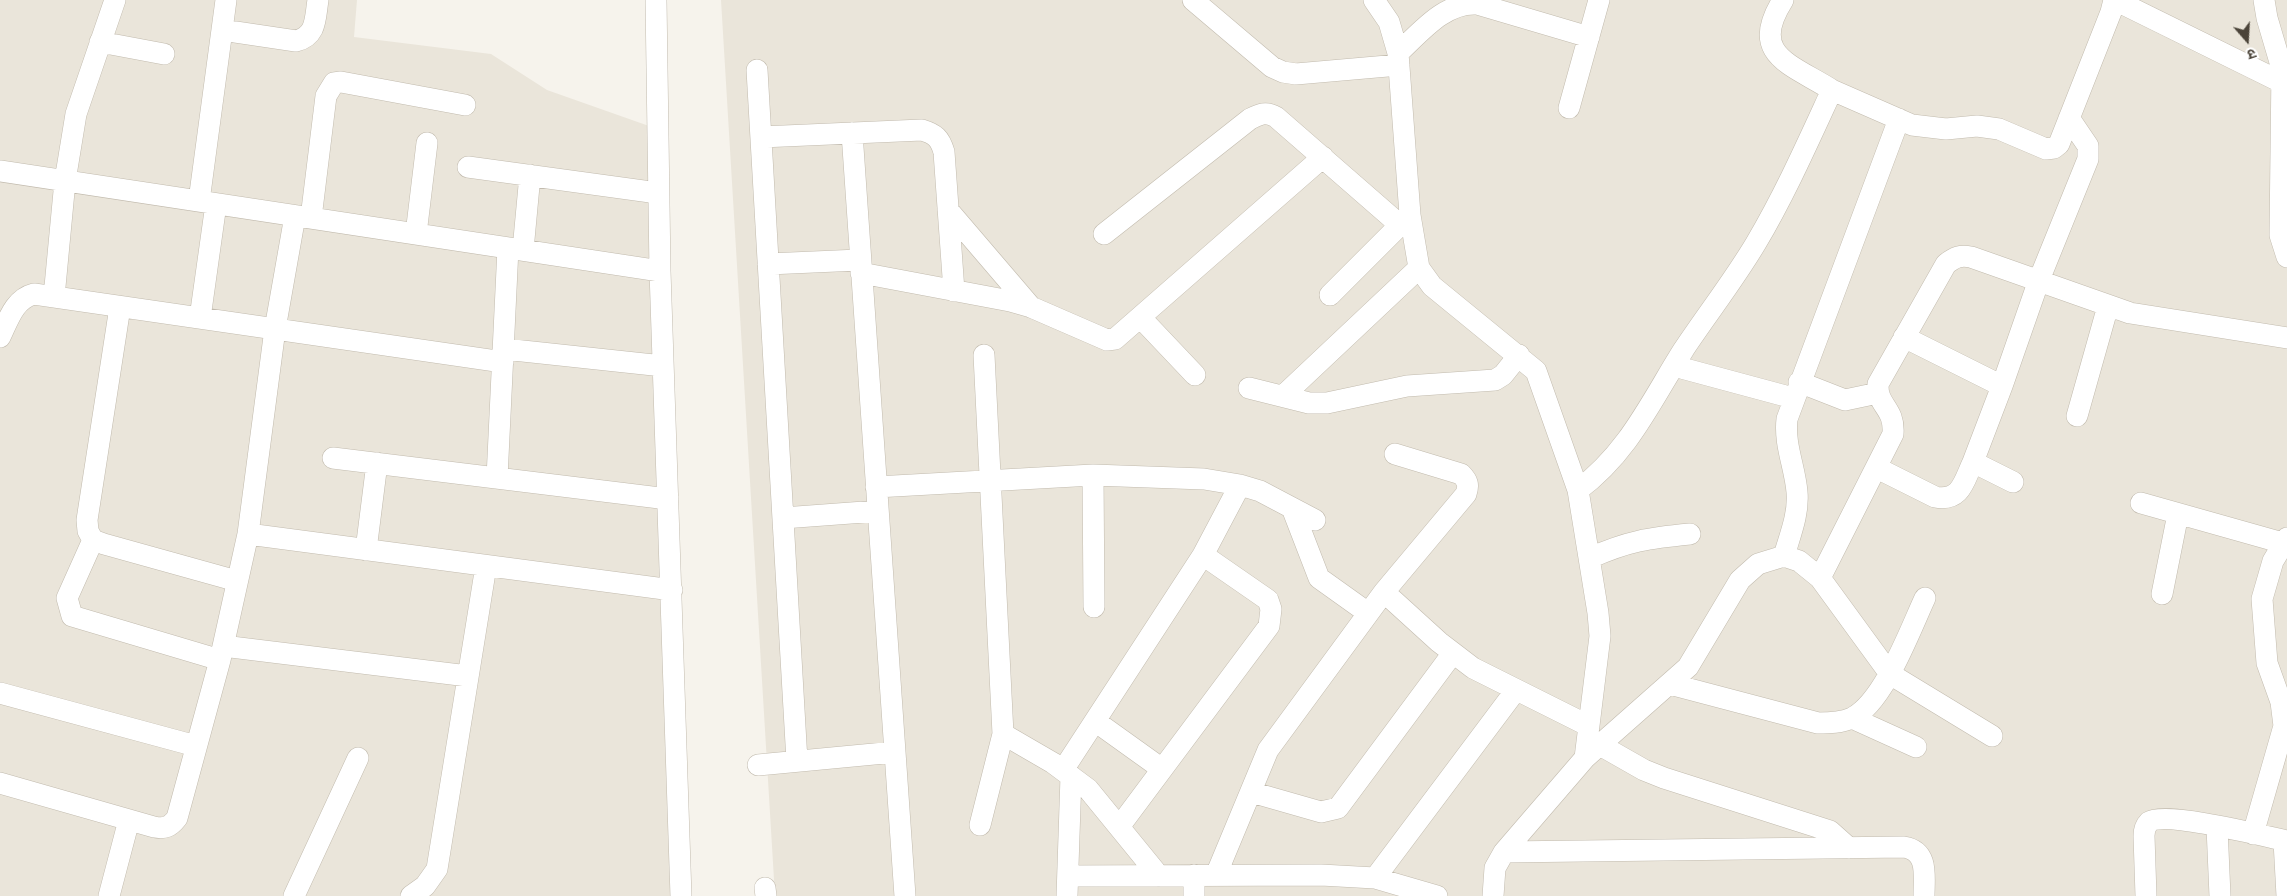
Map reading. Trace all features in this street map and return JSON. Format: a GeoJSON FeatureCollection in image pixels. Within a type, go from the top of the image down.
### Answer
{"type":"FeatureCollection","features":[{"type":"Feature","properties":{"kind":"street"},"geometry":{"type":"LineString","coordinates":[[54,298],[66,181],[76,114],[115,0]]}},
{"type":"Feature","properties":{"kind":"street"},"geometry":{"type":"LineString","coordinates":[[200,318],[222,30],[226,0]]}},
{"type":"Feature","properties":{"kind":"street"},"geometry":{"type":"LineString","coordinates":[[222,30],[296,40],[306,39],[311,34],[314,26],[318,0]]}},
{"type":"Feature","properties":{"kind":"street"},"geometry":{"type":"LineString","coordinates":[[656,0],[660,271],[681,896]]}},
{"type":"Feature","properties":{"kind":"street"},"geometry":{"type":"LineString","coordinates":[[1193,0],[1272,67],[1283,72],[1296,74],[1398,59],[1445,12],[1457,6],[1496,4],[1588,38]]}},
{"type":"Feature","properties":{"kind":"street"},"geometry":{"type":"LineString","coordinates":[[1374,0],[1388,22],[1398,59],[1405,220],[1419,268],[1432,286],[1519,355],[1536,371],[1542,381],[1578,490],[1590,558],[1600,636],[1589,726],[1592,752]]}},
{"type":"Feature","properties":{"kind":"street"},"geometry":{"type":"LineString","coordinates":[[1569,108],[1599,0]]}},
{"type":"Feature","properties":{"kind":"street"},"geometry":{"type":"LineString","coordinates":[[1783,0],[1774,14],[1770,31],[1770,43],[1775,54],[1832,90],[1912,125],[1946,130],[1977,126],[1999,129],[2046,149],[2054,148],[2059,144],[2114,0],[2283,83]]}},
{"type":"Feature","properties":{"kind":"street"},"geometry":{"type":"LineString","coordinates":[[2264,0],[2267,18],[2279,52],[2283,83],[2280,235],[2287,257]]}},
{"type":"Feature","properties":{"kind":"street"},"geometry":{"type":"LineString","coordinates":[[100,42],[164,54]]}},
{"type":"Feature","properties":{"kind":"street"},"geometry":{"type":"LineString","coordinates":[[757,70],[797,762]]}},
{"type":"Feature","properties":{"kind":"street"},"geometry":{"type":"LineString","coordinates":[[0,783],[154,827],[163,828],[170,826],[177,818],[222,653],[248,534],[275,329],[303,217],[326,96],[334,83],[341,82],[465,105]]}},
{"type":"Feature","properties":{"kind":"street"},"geometry":{"type":"LineString","coordinates":[[1578,490],[1596,477],[1620,453],[1674,366],[1757,241],[1786,191],[1832,90]]}},
{"type":"Feature","properties":{"kind":"street"},"geometry":{"type":"LineString","coordinates":[[1104,234],[1250,119],[1261,113],[1270,113],[1276,116],[1323,158],[1405,220]]}},
{"type":"Feature","properties":{"kind":"street"},"geometry":{"type":"LineString","coordinates":[[1877,468],[1936,497],[1951,498],[1959,492],[1973,462],[2039,280],[2088,159],[2088,146],[2069,118]]}},
{"type":"Feature","properties":{"kind":"street"},"geometry":{"type":"LineString","coordinates":[[1784,556],[1798,503],[1785,433],[1796,390],[1899,120]]}},
{"type":"Feature","properties":{"kind":"street"},"geometry":{"type":"LineString","coordinates":[[761,137],[922,130],[934,134],[940,141],[944,152],[954,290]]}},
{"type":"Feature","properties":{"kind":"street"},"geometry":{"type":"LineString","coordinates":[[852,133],[905,896]]}},
{"type":"Feature","properties":{"kind":"street"},"geometry":{"type":"LineString","coordinates":[[416,234],[427,144]]}},
{"type":"Feature","properties":{"kind":"street"},"geometry":{"type":"LineString","coordinates":[[768,264],[860,266],[1031,307],[1107,340],[1115,339],[1142,318],[1323,158]]}},
{"type":"Feature","properties":{"kind":"street"},"geometry":{"type":"LineString","coordinates":[[468,167],[658,193]]}},
{"type":"Feature","properties":{"kind":"street"},"geometry":{"type":"LineString","coordinates":[[0,172],[660,271]]}},
{"type":"Feature","properties":{"kind":"street"},"geometry":{"type":"LineString","coordinates":[[497,478],[503,355],[516,249],[530,175]]}},
{"type":"Feature","properties":{"kind":"street"},"geometry":{"type":"LineString","coordinates":[[948,210],[1031,307]]}},
{"type":"Feature","properties":{"kind":"street"},"geometry":{"type":"LineString","coordinates":[[1330,295],[1405,220]]}},
{"type":"Feature","properties":{"kind":"street"},"geometry":{"type":"LineString","coordinates":[[1820,578],[1893,434],[1894,423],[1891,413],[1881,402],[1878,384],[1946,264],[1954,258],[1962,256],[1971,257],[2108,306],[2148,317],[2287,338]]}},
{"type":"Feature","properties":{"kind":"street"},"geometry":{"type":"LineString","coordinates":[[1283,396],[1419,268]]}},
{"type":"Feature","properties":{"kind":"street"},"geometry":{"type":"LineString","coordinates":[[0,338],[18,302],[25,296],[34,294],[275,329],[503,355],[663,366]]}},
{"type":"Feature","properties":{"kind":"street"},"geometry":{"type":"LineString","coordinates":[[2077,416],[2108,306]]}},
{"type":"Feature","properties":{"kind":"street"},"geometry":{"type":"LineString","coordinates":[[120,307],[87,520],[88,531],[93,540],[237,581]]}},
{"type":"Feature","properties":{"kind":"street"},"geometry":{"type":"LineString","coordinates":[[1142,318],[1195,375]]}},
{"type":"Feature","properties":{"kind":"street"},"geometry":{"type":"LineString","coordinates":[[1904,338],[2002,386]]}},
{"type":"Feature","properties":{"kind":"street"},"geometry":{"type":"LineString","coordinates":[[980,825],[1003,734],[984,354]]}},
{"type":"Feature","properties":{"kind":"street"},"geometry":{"type":"LineString","coordinates":[[1249,388],[1309,403],[1327,403],[1407,386],[1486,381],[1503,376],[1519,355]]}},
{"type":"Feature","properties":{"kind":"street"},"geometry":{"type":"LineString","coordinates":[[1674,366],[1844,400],[1878,393]]}},
{"type":"Feature","properties":{"kind":"street"},"geometry":{"type":"LineString","coordinates":[[1216,875],[1268,750],[1279,733],[1368,612],[1466,494],[1469,486],[1467,480],[1461,474],[1395,454]]}},
{"type":"Feature","properties":{"kind":"street"},"geometry":{"type":"LineString","coordinates":[[333,458],[668,499]]}},
{"type":"Feature","properties":{"kind":"street"},"geometry":{"type":"LineString","coordinates":[[1973,462],[2013,482]]}},
{"type":"Feature","properties":{"kind":"street"},"geometry":{"type":"LineString","coordinates":[[366,550],[377,463]]}},
{"type":"Feature","properties":{"kind":"street"},"geometry":{"type":"LineString","coordinates":[[876,487],[1093,475],[1204,479],[1240,485],[1260,491],[1315,520]]}},
{"type":"Feature","properties":{"kind":"street"},"geometry":{"type":"LineString","coordinates":[[1093,475],[1094,607]]}},
{"type":"Feature","properties":{"kind":"street"},"geometry":{"type":"LineString","coordinates":[[1240,485],[1203,555],[1095,720],[1067,773],[1067,886],[1159,876],[1194,886],[1216,875],[1321,875],[1375,878],[1437,896]]}},
{"type":"Feature","properties":{"kind":"street"},"geometry":{"type":"LineString","coordinates":[[2141,503],[2285,541],[2270,568],[2262,598],[2267,663],[2281,702],[2284,726],[2253,834]]}},
{"type":"Feature","properties":{"kind":"street"},"geometry":{"type":"LineString","coordinates":[[1292,508],[1319,578],[1368,612]]}},
{"type":"Feature","properties":{"kind":"street"},"geometry":{"type":"LineString","coordinates":[[783,518],[878,511]]}},
{"type":"Feature","properties":{"kind":"street"},"geometry":{"type":"LineString","coordinates":[[2162,594],[2178,514]]}},
{"type":"Feature","properties":{"kind":"street"},"geometry":{"type":"LineString","coordinates":[[248,534],[672,590]]}},
{"type":"Feature","properties":{"kind":"street"},"geometry":{"type":"LineString","coordinates":[[1590,558],[1613,548],[1643,539],[1690,534]]}},
{"type":"Feature","properties":{"kind":"street"},"geometry":{"type":"LineString","coordinates":[[93,540],[68,598],[72,616],[222,653],[468,676]]}},
{"type":"Feature","properties":{"kind":"street"},"geometry":{"type":"LineString","coordinates":[[1118,827],[1269,626],[1271,617],[1268,600],[1203,555]]}},
{"type":"Feature","properties":{"kind":"street"},"geometry":{"type":"LineString","coordinates":[[1493,896],[1496,868],[1504,852],[1592,752],[1688,667],[1697,655],[1740,580],[1758,564],[1784,556],[1799,561],[1820,578],[1890,674],[1992,736]]}},
{"type":"Feature","properties":{"kind":"street"},"geometry":{"type":"LineString","coordinates":[[411,896],[425,886],[437,869],[486,566]]}},
{"type":"Feature","properties":{"kind":"street"},"geometry":{"type":"LineString","coordinates":[[1384,592],[1453,653],[1473,668],[1589,726]]}},
{"type":"Feature","properties":{"kind":"street"},"geometry":{"type":"LineString","coordinates":[[1670,684],[1818,723],[1835,723],[1852,718],[1864,709],[1890,674],[1925,598]]}},
{"type":"Feature","properties":{"kind":"street"},"geometry":{"type":"LineString","coordinates":[[1251,792],[1321,812],[1338,808],[1453,653]]}},
{"type":"Feature","properties":{"kind":"street"},"geometry":{"type":"LineString","coordinates":[[1375,878],[1516,690]]}},
{"type":"Feature","properties":{"kind":"street"},"geometry":{"type":"LineString","coordinates":[[0,693],[196,746]]}},
{"type":"Feature","properties":{"kind":"street"},"geometry":{"type":"LineString","coordinates":[[1852,718],[1916,747]]}},
{"type":"Feature","properties":{"kind":"street"},"geometry":{"type":"LineString","coordinates":[[1095,720],[1162,769]]}},
{"type":"Feature","properties":{"kind":"street"},"geometry":{"type":"LineString","coordinates":[[1003,734],[1067,773],[1088,790],[1159,876]]}},
{"type":"Feature","properties":{"kind":"street"},"geometry":{"type":"LineString","coordinates":[[758,765],[895,752]]}},
{"type":"Feature","properties":{"kind":"street"},"geometry":{"type":"LineString","coordinates":[[1592,752],[1664,778],[1830,831],[1850,848]]}},
{"type":"Feature","properties":{"kind":"street"},"geometry":{"type":"LineString","coordinates":[[294,896],[358,758]]}},
{"type":"Feature","properties":{"kind":"street"},"geometry":{"type":"LineString","coordinates":[[2146,896],[2145,827],[2150,822],[2170,818],[2286,841],[2287,896]]}},
{"type":"Feature","properties":{"kind":"street"},"geometry":{"type":"LineString","coordinates":[[109,896],[130,820]]}},
{"type":"Feature","properties":{"kind":"street"},"geometry":{"type":"LineString","coordinates":[[2217,827],[2220,896]]}},
{"type":"Feature","properties":{"kind":"street"},"geometry":{"type":"LineString","coordinates":[[1504,852],[1913,849],[1921,855],[1924,864],[1924,896]]}},
{"type":"Feature","properties":{"kind":"shaded area"},"geometry":{"type":"Polygon","coordinates":[[[0,0],[357,0],[354,37],[491,54],[547,90],[649,126],[675,896],[0,896],[0,0]]]}},
{"type":"Feature","properties":{"kind":"shaded area"},"geometry":{"type":"Polygon","coordinates":[[[721,0],[2287,0],[2287,896],[775,896],[721,0]]]}}]}
